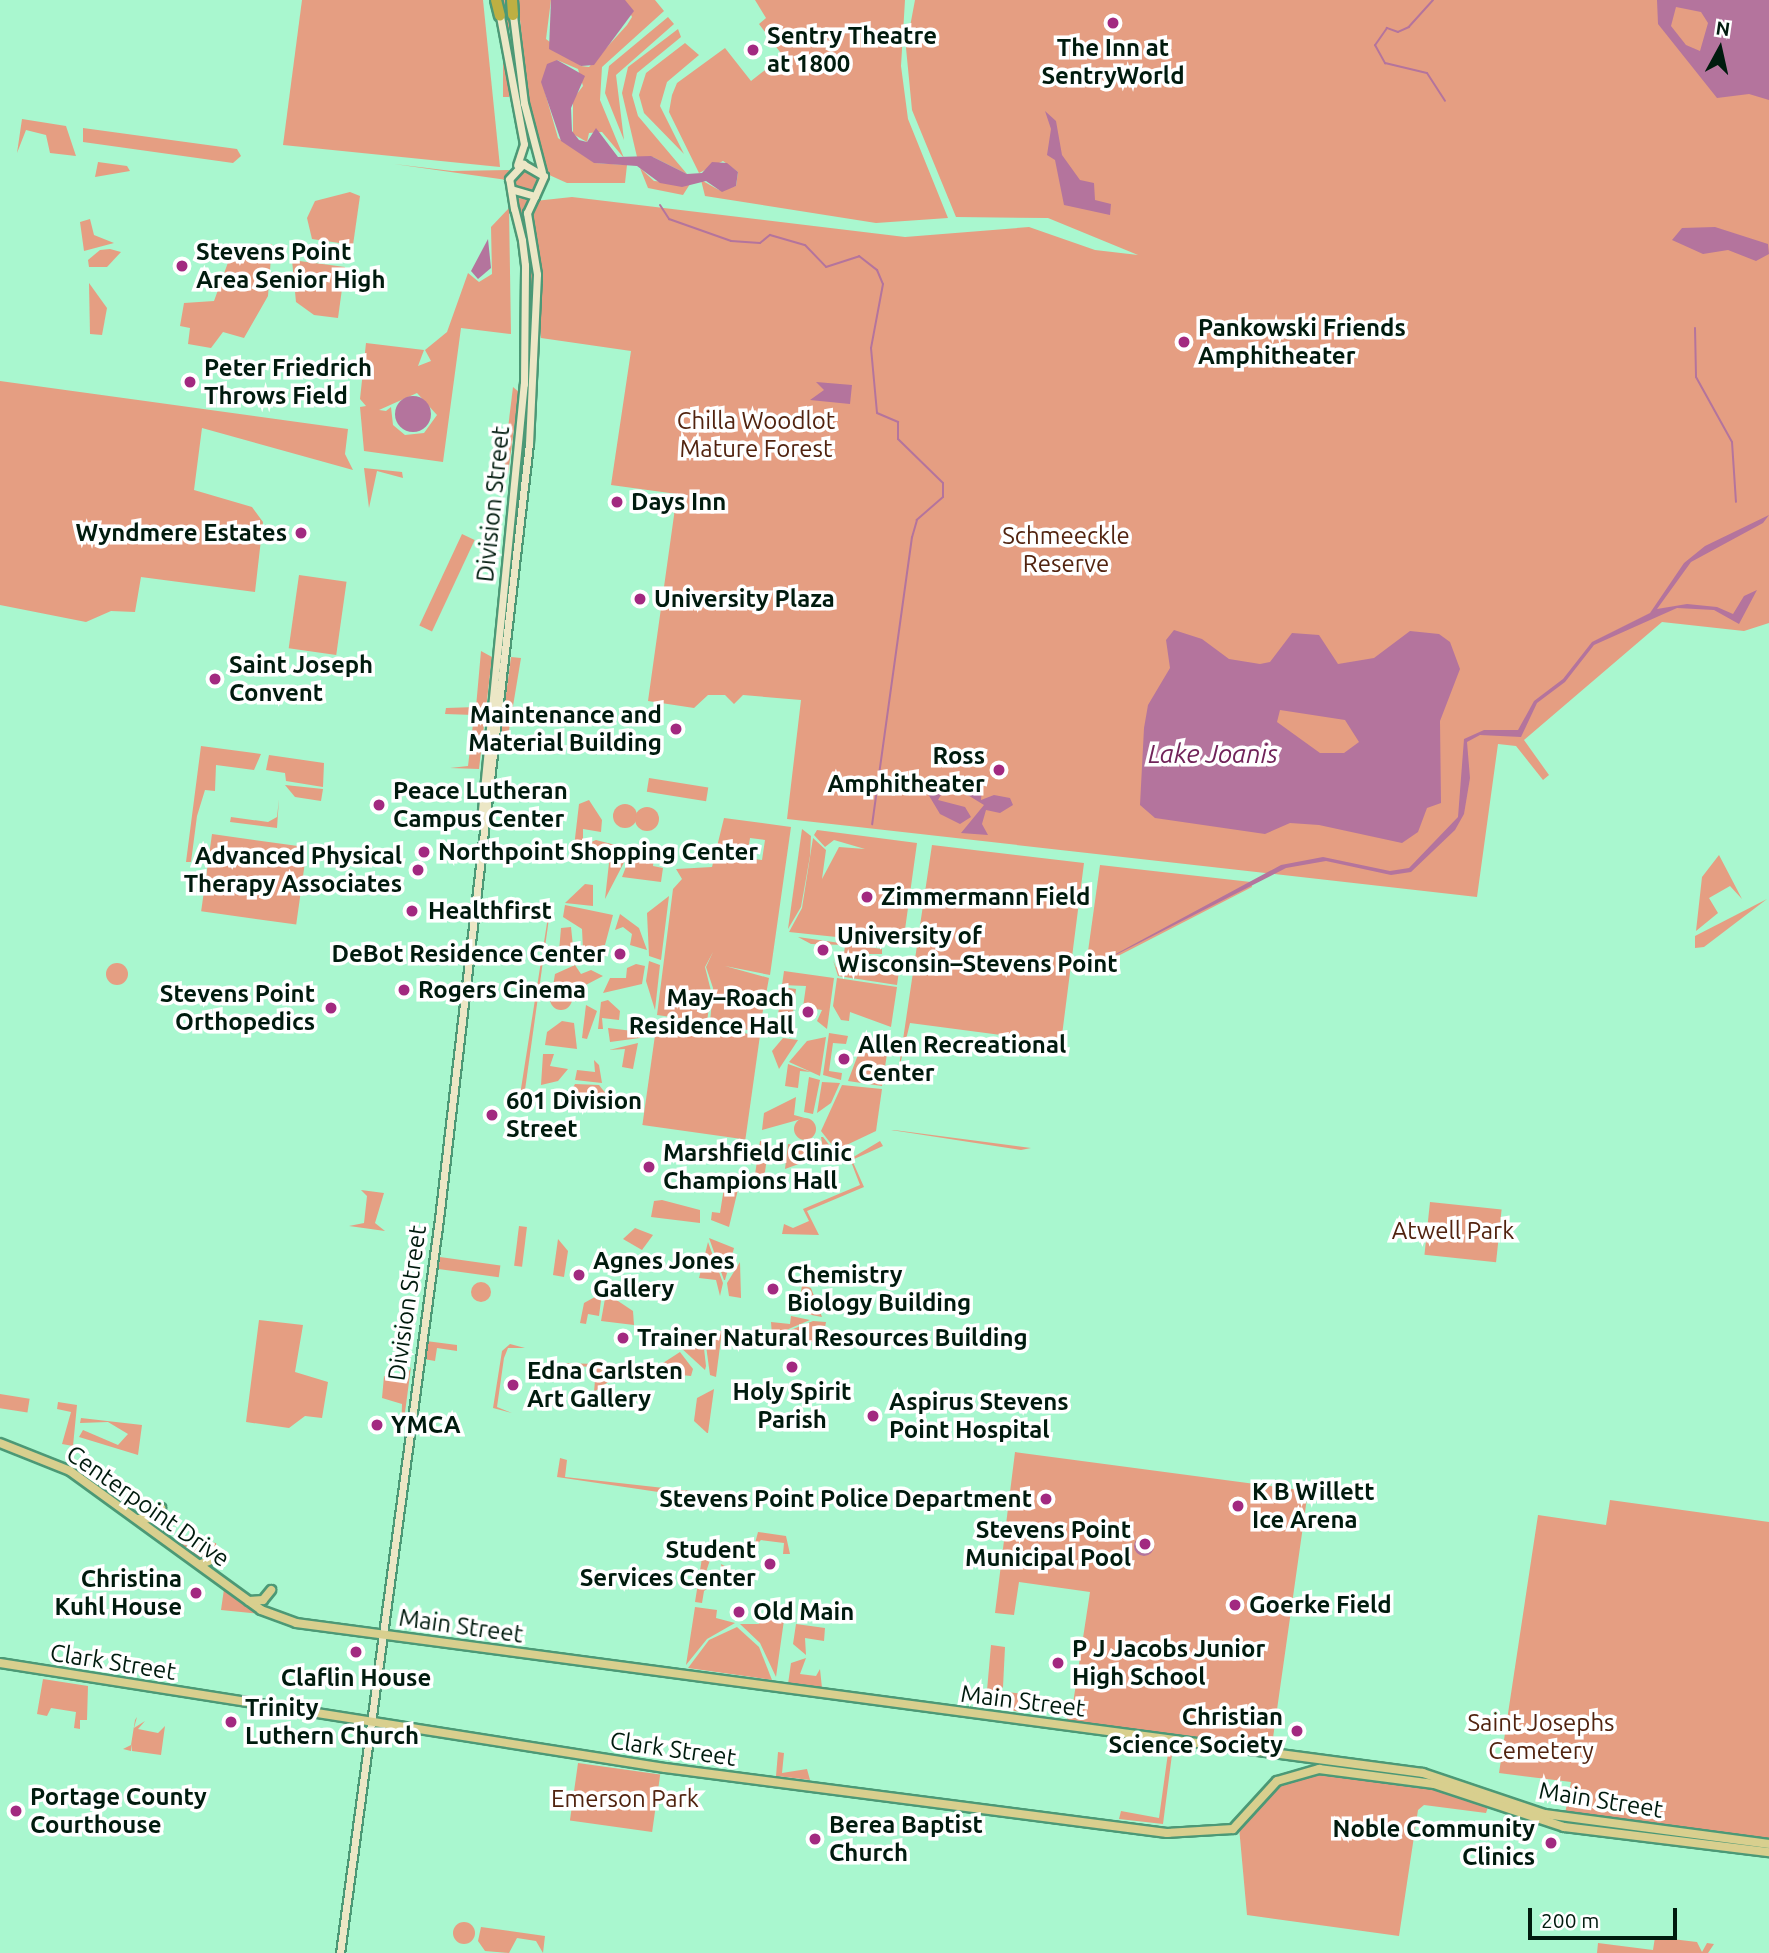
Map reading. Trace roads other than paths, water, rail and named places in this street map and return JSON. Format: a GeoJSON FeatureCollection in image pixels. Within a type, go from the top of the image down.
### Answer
{"type":"FeatureCollection","features":[{"type":"Feature","properties":{"kind":"highway"},"geometry":{"type":"LineString","coordinates":[[498,0],[500,16]]}},
{"type":"Feature","properties":{"kind":"highway"},"geometry":{"type":"LineString","coordinates":[[512,0],[513,15]]}},
{"type":"Feature","properties":{"kind":"main road"},"geometry":{"type":"LineString","coordinates":[[513,15],[524,103],[542,173]]}},
{"type":"Feature","properties":{"kind":"main road"},"geometry":{"type":"LineString","coordinates":[[500,16],[524,144],[511,189],[535,196]]}},
{"type":"Feature","properties":{"kind":"main road"},"geometry":{"type":"LineString","coordinates":[[516,165],[531,164],[542,173]]}},
{"type":"Feature","properties":{"kind":"main road","name":"Division Street"},"geometry":{"type":"LineString","coordinates":[[481,824],[536,368],[537,274],[527,213],[542,173]]}},
{"type":"Feature","properties":{"kind":"main road","name":"Division Street"},"geometry":{"type":"LineString","coordinates":[[340,1953],[439,1219],[524,384],[525,265],[511,189]]}},
{"type":"Feature","properties":{"kind":"main road","name":"Centerpoint Drive"},"geometry":{"type":"LineString","coordinates":[[0,1443],[61,1466],[268,1614]]}},
{"type":"Feature","properties":{"kind":"main road"},"geometry":{"type":"LineString","coordinates":[[138,1519],[153,1518],[161,1508]]}},
{"type":"Feature","properties":{"kind":"main road"},"geometry":{"type":"LineString","coordinates":[[198,1563],[213,1564],[222,1556]]}},
{"type":"Feature","properties":{"kind":"main road"},"geometry":{"type":"LineString","coordinates":[[249,1601],[263,1600],[271,1590]]}},
{"type":"Feature","properties":{"kind":"main road","name":"Main Street"},"geometry":{"type":"LineString","coordinates":[[268,1614],[381,1634],[1423,1773],[1545,1814],[1769,1844]]}},
{"type":"Feature","properties":{"kind":"main road","name":"Clark Street"},"geometry":{"type":"LineString","coordinates":[[0,1663],[369,1723],[761,1782],[1199,1836],[1233,1829],[1277,1781],[1319,1769]]}},
{"type":"Feature","properties":{"kind":"main road","name":"Main Street"},"geometry":{"type":"LineString","coordinates":[[1319,1769],[1444,1786],[1564,1827],[1769,1852]]}},
{"type":"Feature","properties":{"kind":"water"},"geometry":{"type":"Polygon","coordinates":[[[551,0],[625,0],[634,11],[594,65],[581,66],[549,49],[551,0]]]}},
{"type":"Feature","properties":{"kind":"water"},"geometry":{"type":"Polygon","coordinates":[[[1657,0],[1769,0],[1769,100],[1749,94],[1717,98],[1658,24],[1657,0]],[[1676,7],[1671,26],[1686,45],[1700,51],[1708,23],[1701,12],[1676,7]]]}},
{"type":"Feature","properties":{"kind":"water"},"geometry":{"type":"Polygon","coordinates":[[[557,60],[585,76],[571,108],[572,131],[579,140],[587,142],[596,128],[618,157],[651,156],[687,174],[702,173],[712,162],[727,163],[738,172],[736,186],[722,192],[706,181],[682,187],[660,183],[637,166],[594,163],[561,141],[541,82],[547,64],[557,60]]]}},
{"type":"Feature","properties":{"kind":"water"},"geometry":{"type":"Polygon","coordinates":[[[1045,111],[1056,121],[1062,155],[1080,180],[1094,183],[1095,200],[1111,204],[1110,215],[1064,205],[1055,160],[1047,155],[1051,129],[1045,111]]]}},
{"type":"Feature","properties":{"kind":"water"},"geometry":{"type":"Polygon","coordinates":[[[1715,227],[1768,244],[1769,254],[1756,261],[1728,250],[1703,254],[1672,240],[1682,228],[1715,227]]]}},
{"type":"Feature","properties":{"kind":"water"},"geometry":{"type":"Polygon","coordinates":[[[488,239],[491,268],[478,279],[471,271],[488,239]]]}},
{"type":"Feature","properties":{"kind":"water"},"geometry":{"type":"Polygon","coordinates":[[[816,382],[852,385],[850,404],[810,400],[824,390],[816,382]]]}},
{"type":"Feature","properties":{"kind":"water"},"geometry":{"type":"Polygon","coordinates":[[[413,396],[426,401],[431,414],[426,427],[413,432],[400,427],[395,414],[400,401],[413,396]]]}},
{"type":"Feature","properties":{"kind":"water"},"geometry":{"type":"Polygon","coordinates":[[[1769,515],[1763,523],[1691,562],[1657,609],[1687,604],[1717,607],[1733,614],[1744,596],[1757,590],[1739,624],[1714,610],[1677,608],[1594,645],[1565,682],[1537,703],[1521,737],[1480,735],[1467,742],[1470,778],[1464,814],[1455,830],[1411,872],[1391,875],[1326,861],[1286,868],[1086,970],[1281,865],[1323,857],[1390,871],[1409,868],[1458,817],[1464,739],[1484,730],[1518,730],[1534,701],[1563,679],[1592,642],[1650,613],[1684,563],[1705,546],[1769,515]]]}},
{"type":"Feature","properties":{"kind":"water","name":"Lake Joanis"},"geometry":{"type":"Polygon","coordinates":[[[1174,630],[1202,639],[1229,659],[1260,664],[1270,662],[1292,633],[1319,635],[1338,664],[1374,658],[1410,631],[1439,634],[1450,642],[1460,669],[1440,721],[1441,803],[1427,808],[1418,832],[1402,843],[1319,825],[1290,823],[1265,834],[1155,818],[1140,805],[1144,728],[1148,705],[1170,668],[1166,640],[1174,630]],[[1280,710],[1277,722],[1320,753],[1344,753],[1359,742],[1345,720],[1280,710]]]}},
{"type":"Feature","properties":{"kind":"water"},"geometry":{"type":"Polygon","coordinates":[[[943,776],[973,778],[982,787],[981,800],[994,795],[1010,798],[1013,805],[1000,813],[986,810],[982,824],[988,835],[961,833],[984,805],[948,783],[938,800],[965,807],[971,817],[960,824],[940,814],[928,794],[943,776]]]}},
{"type":"Feature","properties":{"kind":"water","name":"Stevens Point Municipal Pool"},"geometry":{"type":"Polygon","coordinates":[[[1140,1536],[1148,1536],[1154,1546],[1148,1556],[1140,1556],[1134,1550],[1134,1542],[1140,1536]]]}},
{"type":"Feature","properties":{"kind":"waterway"},"geometry":{"type":"LineString","coordinates":[[1433,0],[1409,27],[1398,32],[1387,28],[1375,45],[1385,63],[1427,73],[1445,101]]}},
{"type":"Feature","properties":{"kind":"waterway"},"geometry":{"type":"LineString","coordinates":[[660,205],[669,219],[731,241],[760,243],[770,235],[805,245],[826,267],[859,256],[877,270],[883,284],[871,348],[877,413],[898,422],[898,439],[943,483],[943,497],[917,520],[912,537],[872,824]]}},
{"type":"Feature","properties":{"kind":"waterway"},"geometry":{"type":"LineString","coordinates":[[1695,328],[1696,377],[1732,442],[1736,502]]}},
{"type":"Feature","properties":{"kind":"place","name":"The Inn at SentryWorld"},"geometry":{"type":"Point","coordinates":[1113,23]}},
{"type":"Feature","properties":{"kind":"place","name":"Sentry Theatre at 1800"},"geometry":{"type":"Point","coordinates":[753,50]}},
{"type":"Feature","properties":{"kind":"place","name":"Stevens Point Area Senior High"},"geometry":{"type":"Point","coordinates":[182,266]}},
{"type":"Feature","properties":{"kind":"place","name":"Pankowski Friends Amphitheater"},"geometry":{"type":"Point","coordinates":[1184,342]}},
{"type":"Feature","properties":{"kind":"place","name":"Peter Friedrich Throws Field"},"geometry":{"type":"Point","coordinates":[190,382]}},
{"type":"Feature","properties":{"kind":"place","name":"Days Inn"},"geometry":{"type":"Point","coordinates":[617,502]}},
{"type":"Feature","properties":{"kind":"place","name":"Wyndmere Estates"},"geometry":{"type":"Point","coordinates":[301,533]}},
{"type":"Feature","properties":{"kind":"place","name":"University Plaza"},"geometry":{"type":"Point","coordinates":[640,599]}},
{"type":"Feature","properties":{"kind":"place","name":"Saint Joseph Convent"},"geometry":{"type":"Point","coordinates":[215,679]}},
{"type":"Feature","properties":{"kind":"place","name":"Maintenance and Material Building"},"geometry":{"type":"Point","coordinates":[676,729]}},
{"type":"Feature","properties":{"kind":"place","name":"Ross Amphitheater"},"geometry":{"type":"Point","coordinates":[999,770]}},
{"type":"Feature","properties":{"kind":"place","name":"Peace Lutheran Campus Center"},"geometry":{"type":"Point","coordinates":[379,805]}},
{"type":"Feature","properties":{"kind":"place","name":"Northpoint Shopping Center"},"geometry":{"type":"Point","coordinates":[424,852]}},
{"type":"Feature","properties":{"kind":"place","name":"Advanced Physical Therapy Associates"},"geometry":{"type":"Point","coordinates":[418,870]}},
{"type":"Feature","properties":{"kind":"place","name":"Zimmermann Field"},"geometry":{"type":"Point","coordinates":[867,897]}},
{"type":"Feature","properties":{"kind":"place","name":"Healthfirst"},"geometry":{"type":"Point","coordinates":[412,911]}},
{"type":"Feature","properties":{"kind":"place","name":"University of Wisconsin–Stevens Point"},"geometry":{"type":"Point","coordinates":[823,950]}},
{"type":"Feature","properties":{"kind":"place","name":"DeBot Residence Center"},"geometry":{"type":"Point","coordinates":[620,954]}},
{"type":"Feature","properties":{"kind":"place","name":"Rogers Cinema"},"geometry":{"type":"Point","coordinates":[404,990]}},
{"type":"Feature","properties":{"kind":"place","name":"Stevens Point Orthopedics"},"geometry":{"type":"Point","coordinates":[331,1008]}},
{"type":"Feature","properties":{"kind":"place","name":"May–Roach Residence Hall"},"geometry":{"type":"Point","coordinates":[808,1012]}},
{"type":"Feature","properties":{"kind":"place","name":"Allen Recreational Center"},"geometry":{"type":"Point","coordinates":[844,1059]}},
{"type":"Feature","properties":{"kind":"place","name":"601 Division Street"},"geometry":{"type":"Point","coordinates":[492,1115]}},
{"type":"Feature","properties":{"kind":"place","name":"Marshfield Clinic Champions Hall"},"geometry":{"type":"Point","coordinates":[649,1167]}},
{"type":"Feature","properties":{"kind":"place","name":"Agnes Jones Gallery"},"geometry":{"type":"Point","coordinates":[579,1275]}},
{"type":"Feature","properties":{"kind":"place","name":"Chemistry Biology Building"},"geometry":{"type":"Point","coordinates":[773,1289]}},
{"type":"Feature","properties":{"kind":"place","name":"Trainer Natural Resources Building"},"geometry":{"type":"Point","coordinates":[623,1338]}},
{"type":"Feature","properties":{"kind":"place","name":"Holy Spirit Parish"},"geometry":{"type":"Point","coordinates":[792,1367]}},
{"type":"Feature","properties":{"kind":"place","name":"Edna Carlsten Art Gallery"},"geometry":{"type":"Point","coordinates":[513,1385]}},
{"type":"Feature","properties":{"kind":"place","name":"Aspirus Stevens Point Hospital"},"geometry":{"type":"Point","coordinates":[873,1416]}},
{"type":"Feature","properties":{"kind":"place","name":"YMCA"},"geometry":{"type":"Point","coordinates":[377,1425]}},
{"type":"Feature","properties":{"kind":"place","name":"Stevens Point Police Department"},"geometry":{"type":"Point","coordinates":[1046,1499]}},
{"type":"Feature","properties":{"kind":"place","name":"K B Willett Ice Arena"},"geometry":{"type":"Point","coordinates":[1238,1506]}},
{"type":"Feature","properties":{"kind":"place","name":"Stevens Point Municipal Pool"},"geometry":{"type":"Point","coordinates":[1145,1544]}},
{"type":"Feature","properties":{"kind":"place","name":"Student Services Center"},"geometry":{"type":"Point","coordinates":[770,1564]}},
{"type":"Feature","properties":{"kind":"place","name":"Christina Kuhl House"},"geometry":{"type":"Point","coordinates":[196,1593]}},
{"type":"Feature","properties":{"kind":"place","name":"Goerke Field"},"geometry":{"type":"Point","coordinates":[1235,1605]}},
{"type":"Feature","properties":{"kind":"place","name":"Old Main"},"geometry":{"type":"Point","coordinates":[739,1612]}},
{"type":"Feature","properties":{"kind":"place","name":"Claflin House"},"geometry":{"type":"Point","coordinates":[356,1652]}},
{"type":"Feature","properties":{"kind":"place","name":"P J Jacobs Junior High School"},"geometry":{"type":"Point","coordinates":[1058,1663]}},
{"type":"Feature","properties":{"kind":"place","name":"Trinity Luthern Church"},"geometry":{"type":"Point","coordinates":[231,1722]}},
{"type":"Feature","properties":{"kind":"place","name":"Christian Science Society"},"geometry":{"type":"Point","coordinates":[1297,1731]}},
{"type":"Feature","properties":{"kind":"place","name":"Portage County Courthouse"},"geometry":{"type":"Point","coordinates":[16,1811]}},
{"type":"Feature","properties":{"kind":"place","name":"Berea Baptist Church"},"geometry":{"type":"Point","coordinates":[815,1839]}},
{"type":"Feature","properties":{"kind":"place","name":"Noble Community Clinics"},"geometry":{"type":"Point","coordinates":[1551,1843]}},
{"type":"Feature","properties":{"kind":"park label","name":"Chilla Woodlot Mature Forest"},"geometry":{"type":"Point","coordinates":[756,435]}},
{"type":"Feature","properties":{"kind":"park label","name":"Schmeeckle Reserve"},"geometry":{"type":"Point","coordinates":[1066,550]}},
{"type":"Feature","properties":{"kind":"park label","name":"Atwell Park"},"geometry":{"type":"Point","coordinates":[1453,1231]}},
{"type":"Feature","properties":{"kind":"park label","name":"Saint Josephs Cemetery"},"geometry":{"type":"Point","coordinates":[1541,1737]}},
{"type":"Feature","properties":{"kind":"park label","name":"Emerson Park"},"geometry":{"type":"Point","coordinates":[625,1799]}}]}
